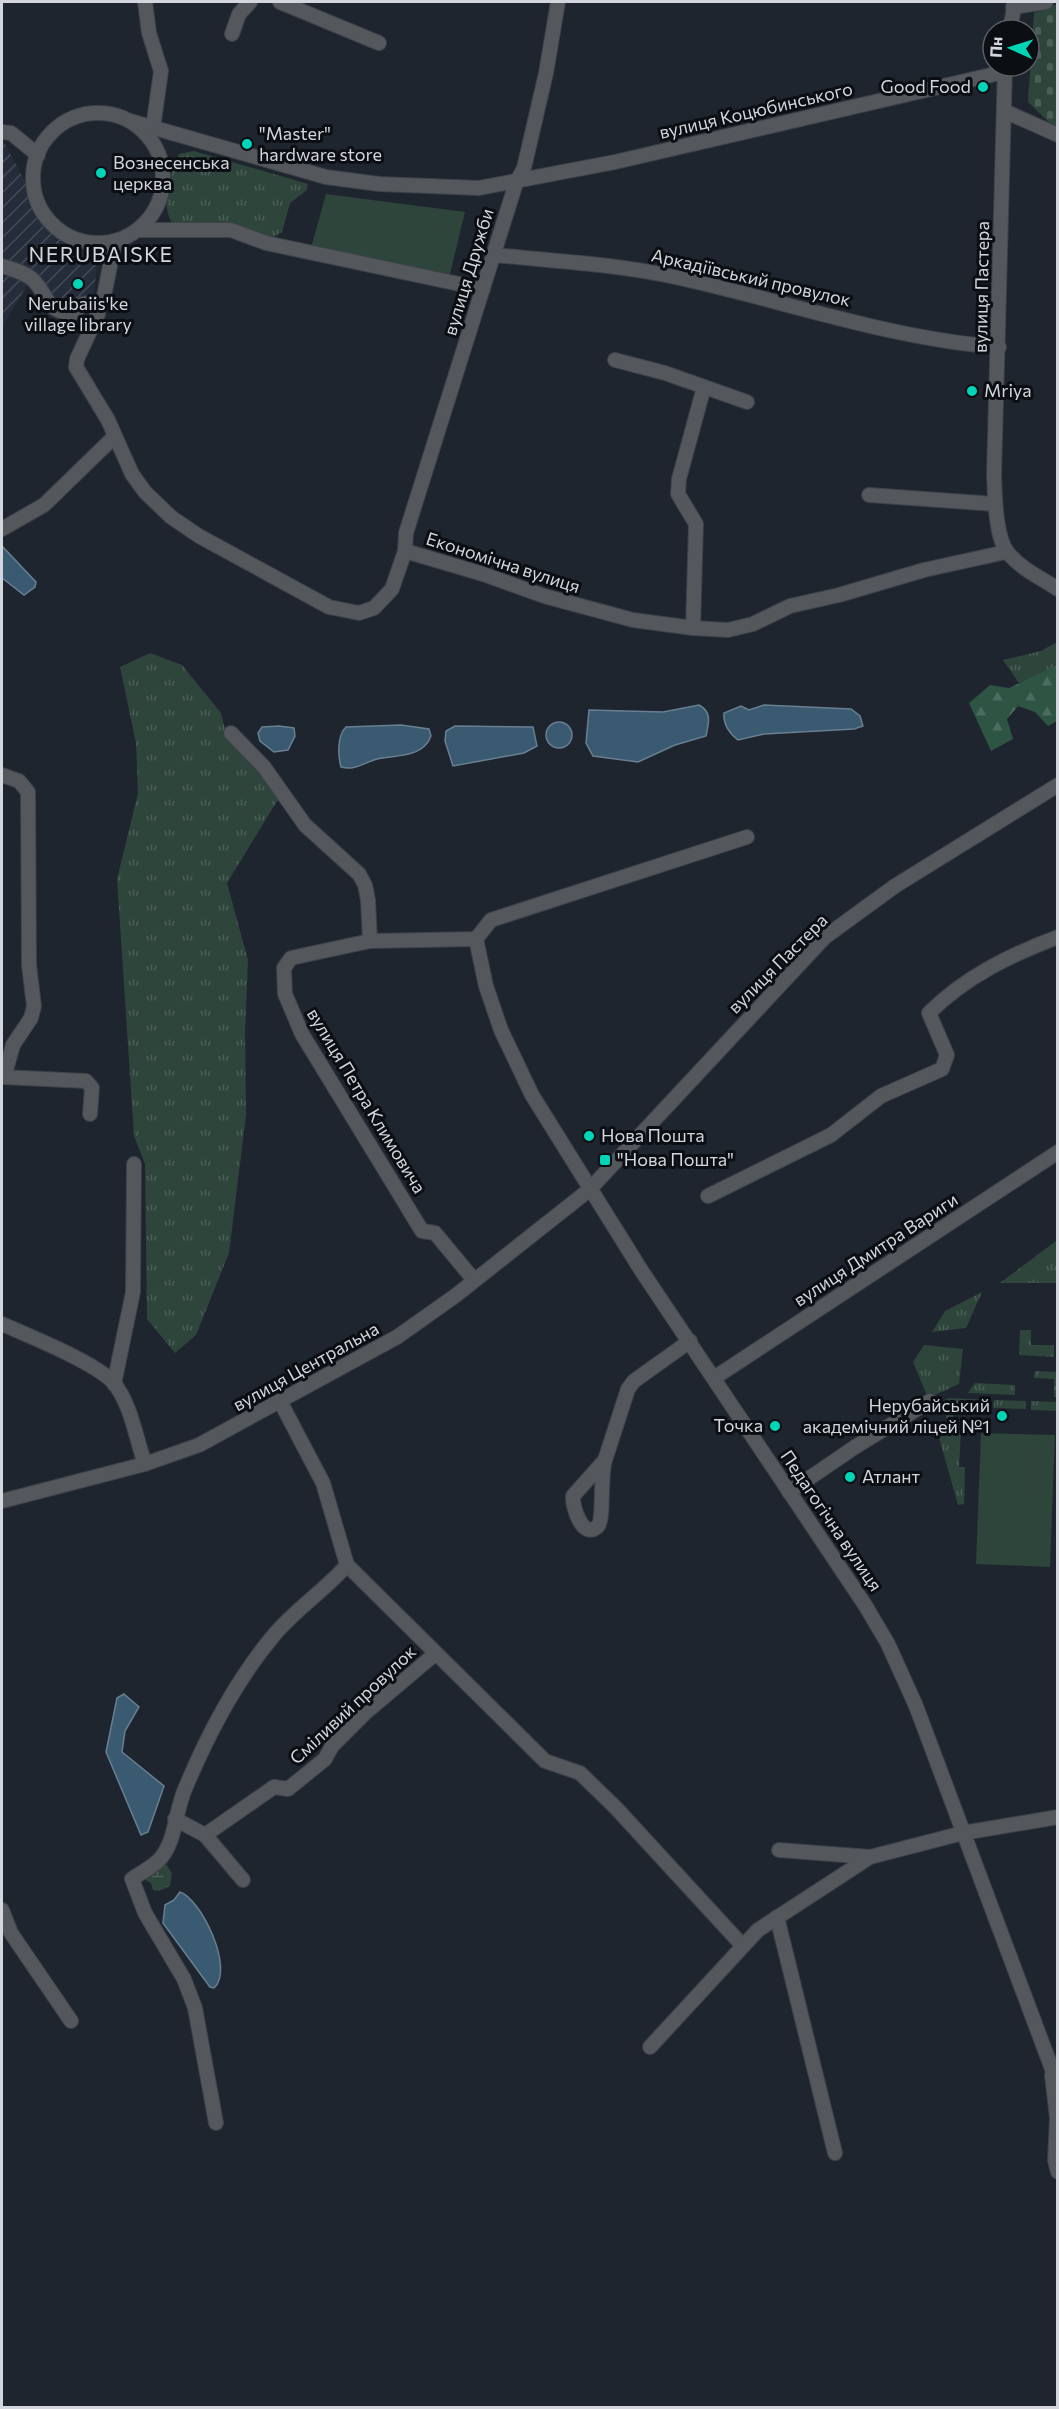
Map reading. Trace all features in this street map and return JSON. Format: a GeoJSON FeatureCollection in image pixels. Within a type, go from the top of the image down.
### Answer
{"type":"FeatureCollection","features":[{"type":"Feature","properties":{"kind":"street"},"geometry":{"type":"LineString","coordinates":[[146,2],[149,33],[161,71],[153,128]]}},
{"type":"Feature","properties":{"kind":"street"},"geometry":{"type":"LineString","coordinates":[[232,34],[239,14],[250,2]]}},
{"type":"Feature","properties":{"kind":"street"},"geometry":{"type":"LineString","coordinates":[[280,2],[379,43]]}},
{"type":"Feature","properties":{"kind":"street","name":"вулиця Дружби"},"geometry":{"type":"LineString","coordinates":[[405,551],[406,533],[516,183],[524,168],[546,73],[558,2]]}},
{"type":"Feature","properties":{"kind":"street"},"geometry":{"type":"LineString","coordinates":[[1014,4],[1046,2]]}},
{"type":"Feature","properties":{"kind":"street","name":"вулиця Коцюбинського"},"geometry":{"type":"LineString","coordinates":[[130,121],[326,177],[379,184],[479,188],[516,183],[981,75]]}},
{"type":"Feature","properties":{"kind":"street","name":"вулиця Пастера"},"geometry":{"type":"LineString","coordinates":[[1005,78],[994,475],[999,531],[1006,552]]}},
{"type":"Feature","properties":{"kind":"street"},"geometry":{"type":"LineString","coordinates":[[1004,111],[1058,135]]}},
{"type":"Feature","properties":{"kind":"street"},"geometry":{"type":"LineString","coordinates":[[138,230],[157,206],[163,175],[161,160],[153,142],[130,121],[100,113],[76,117],[51,133],[38,155],[33,178],[35,193],[50,222],[66,235],[81,241],[115,241],[138,230],[231,230],[266,243],[483,290]]}},
{"type":"Feature","properties":{"kind":"street"},"geometry":{"type":"LineString","coordinates":[[2,132],[11,133],[38,155]]}},
{"type":"Feature","properties":{"kind":"street","name":"Економічна вулиця"},"geometry":{"type":"LineString","coordinates":[[115,241],[97,304],[98,314],[77,359],[77,371],[108,420],[132,474],[145,492],[171,517],[199,536],[329,607],[359,613],[374,608],[393,589],[405,551],[587,608],[633,620],[728,630],[741,627],[790,606],[924,570],[1006,552]]}},
{"type":"Feature","properties":{"kind":"street","name":"Аркадіївський провулок"},"geometry":{"type":"LineString","coordinates":[[494,255],[672,276],[907,334],[968,345],[999,347]]}},
{"type":"Feature","properties":{"kind":"street"},"geometry":{"type":"LineString","coordinates":[[2,266],[33,280],[50,306],[62,313],[73,313],[83,304],[97,304]]}},
{"type":"Feature","properties":{"kind":"street"},"geometry":{"type":"LineString","coordinates":[[73,313],[80,325],[92,325]]}},
{"type":"Feature","properties":{"kind":"street"},"geometry":{"type":"LineString","coordinates":[[615,360],[747,402]]}},
{"type":"Feature","properties":{"kind":"street"},"geometry":{"type":"LineString","coordinates":[[693,628],[696,524],[678,494],[679,479],[704,387]]}},
{"type":"Feature","properties":{"kind":"street"},"geometry":{"type":"LineString","coordinates":[[2,529],[44,505],[114,437]]}},
{"type":"Feature","properties":{"kind":"street"},"geometry":{"type":"LineString","coordinates":[[869,495],[995,504]]}},
{"type":"Feature","properties":{"kind":"street"},"geometry":{"type":"LineString","coordinates":[[1006,552],[1021,566],[1058,589]]}},
{"type":"Feature","properties":{"kind":"street"},"geometry":{"type":"LineString","coordinates":[[231,733],[278,785],[305,825],[359,874],[365,885],[368,900],[370,941]]}},
{"type":"Feature","properties":{"kind":"street"},"geometry":{"type":"LineString","coordinates":[[2,776],[19,781],[28,792],[29,965],[34,1006],[31,1018],[13,1046],[3,1077],[86,1081],[92,1088],[90,1114]]}},
{"type":"Feature","properties":{"kind":"street","name":"вулиця Пастера"},"geometry":{"type":"LineString","coordinates":[[589,1190],[825,937],[895,886],[1058,785]]}},
{"type":"Feature","properties":{"kind":"street"},"geometry":{"type":"LineString","coordinates":[[589,1190],[532,1095],[501,1030],[486,987],[476,939],[491,920],[747,837]]}},
{"type":"Feature","properties":{"kind":"street"},"geometry":{"type":"LineString","coordinates":[[708,1196],[831,1135],[881,1096],[942,1069],[947,1055],[929,1012],[965,981],[1029,948],[1058,937]]}},
{"type":"Feature","properties":{"kind":"street","name":"вулиця Петра Климовича"},"geometry":{"type":"LineString","coordinates":[[474,1280],[435,1233],[422,1231],[302,1034],[285,994],[284,968],[291,958],[370,941],[476,939]]}},
{"type":"Feature","properties":{"kind":"street","name":"вулиця Дмитра Вариги"},"geometry":{"type":"LineString","coordinates":[[714,1378],[1058,1152]]}},
{"type":"Feature","properties":{"kind":"street"},"geometry":{"type":"LineString","coordinates":[[114,1384],[133,1292],[134,1164]]}},
{"type":"Feature","properties":{"kind":"street","name":"вулиця Центральна"},"geometry":{"type":"LineString","coordinates":[[2,1501],[145,1464],[199,1445],[281,1403],[397,1337],[589,1190]]}},
{"type":"Feature","properties":{"kind":"street","name":"Педагогічна вулиця"},"geometry":{"type":"LineString","coordinates":[[589,1190],[865,1605],[888,1644],[916,1706],[1054,2079],[1057,2118],[1055,2160],[1058,2172]]}},
{"type":"Feature","properties":{"kind":"street"},"geometry":{"type":"LineString","coordinates":[[2,1324],[88,1366],[114,1384],[126,1405],[145,1464]]}},
{"type":"Feature","properties":{"kind":"street"},"geometry":{"type":"LineString","coordinates":[[605,1460],[628,1389],[634,1381],[690,1341]]}},
{"type":"Feature","properties":{"kind":"street"},"geometry":{"type":"LineString","coordinates":[[789,1492],[855,1447],[930,1401]]}},
{"type":"Feature","properties":{"kind":"street","name":"Сміливий провулок"},"geometry":{"type":"LineString","coordinates":[[281,1403],[323,1483],[347,1564],[545,1761],[580,1773],[616,1808],[742,1945]]}},
{"type":"Feature","properties":{"kind":"street"},"geometry":{"type":"LineString","coordinates":[[216,2123],[195,2008],[184,1978],[145,1913],[132,1879],[159,1861],[169,1845],[186,1786],[206,1745],[254,1662],[275,1634],[347,1564]]}},
{"type":"Feature","properties":{"kind":"street","name":"Сміливий провулок"},"geometry":{"type":"LineString","coordinates":[[205,1835],[274,1787],[288,1789],[325,1759],[332,1746],[364,1714],[435,1654]]}},
{"type":"Feature","properties":{"kind":"street"},"geometry":{"type":"LineString","coordinates":[[650,2046],[742,1945],[777,1917],[870,1857],[963,1833],[1058,1817]]}},
{"type":"Feature","properties":{"kind":"street"},"geometry":{"type":"LineString","coordinates":[[175,1819],[205,1835],[243,1880]]}},
{"type":"Feature","properties":{"kind":"street"},"geometry":{"type":"LineString","coordinates":[[779,1850],[870,1857]]}},
{"type":"Feature","properties":{"kind":"street"},"geometry":{"type":"LineString","coordinates":[[2,1910],[11,1933],[71,2021]]}},
{"type":"Feature","properties":{"kind":"street"},"geometry":{"type":"LineString","coordinates":[[777,1917],[835,2153]]}},
{"type":"Feature","properties":{"kind":"shaded area"},"geometry":{"type":"Polygon","coordinates":[[[2,138],[40,210],[74,243],[98,252],[94,296],[74,302],[58,301],[36,278],[2,263],[2,138]]]}},
{"type":"Feature","properties":{"kind":"shaded area"},"geometry":{"type":"Polygon","coordinates":[[[2,268],[30,280],[2,328],[2,268]]]}},
{"type":"Feature","properties":{"kind":"green space"},"geometry":{"type":"Polygon","coordinates":[[[1057,4],[1057,130],[1028,102],[1030,78],[1041,78],[1041,18],[1034,18],[1034,13],[1057,4]]]}},
{"type":"Feature","properties":{"kind":"green space"},"geometry":{"type":"Polygon","coordinates":[[[194,151],[308,184],[307,190],[290,203],[282,232],[270,239],[172,222],[167,207],[167,198],[173,169],[179,154],[194,151]]]}},
{"type":"Feature","properties":{"kind":"green space"},"geometry":{"type":"Polygon","coordinates":[[[326,194],[465,212],[449,278],[311,248],[326,194]]]}},
{"type":"Feature","properties":{"kind":"green space"},"geometry":{"type":"Polygon","coordinates":[[[1057,642],[1057,668],[1019,683],[1003,660],[1041,651],[1057,642]]]}},
{"type":"Feature","properties":{"kind":"green space"},"geometry":{"type":"Polygon","coordinates":[[[150,653],[182,665],[221,713],[226,733],[279,798],[227,883],[248,960],[245,1032],[246,1115],[229,1253],[196,1335],[175,1353],[147,1319],[145,1164],[134,1136],[117,879],[138,793],[136,743],[120,667],[150,653]]]}},
{"type":"Feature","properties":{"kind":"green space"},"geometry":{"type":"Polygon","coordinates":[[[1053,667],[1057,668],[1057,721],[1048,726],[1035,712],[1018,706],[1007,719],[1013,739],[991,751],[969,703],[990,685],[1009,688],[1053,667]]]}},
{"type":"Feature","properties":{"kind":"green space"},"geometry":{"type":"Polygon","coordinates":[[[1056,1241],[1057,1283],[1000,1283],[1056,1241]]]}},
{"type":"Feature","properties":{"kind":"green space"},"geometry":{"type":"Polygon","coordinates":[[[982,1292],[966,1328],[932,1332],[945,1311],[982,1292]]]}},
{"type":"Feature","properties":{"kind":"green space"},"geometry":{"type":"Polygon","coordinates":[[[1020,1330],[1031,1330],[1031,1345],[1054,1345],[1054,1357],[1019,1355],[1020,1330]]]}},
{"type":"Feature","properties":{"kind":"green space"},"geometry":{"type":"Polygon","coordinates":[[[924,1345],[963,1349],[959,1384],[928,1398],[913,1362],[924,1345]]]}},
{"type":"Feature","properties":{"kind":"green space"},"geometry":{"type":"Polygon","coordinates":[[[1035,1371],[1057,1372],[1057,1397],[1054,1397],[1054,1379],[1034,1378],[1035,1371]]]}},
{"type":"Feature","properties":{"kind":"green space"},"geometry":{"type":"Polygon","coordinates":[[[975,1383],[1015,1385],[1015,1395],[968,1393],[975,1383]]]}},
{"type":"Feature","properties":{"kind":"green space"},"geometry":{"type":"Polygon","coordinates":[[[949,1398],[988,1400],[988,1407],[954,1406],[953,1429],[961,1430],[959,1467],[965,1467],[964,1504],[958,1505],[937,1431],[948,1424],[944,1409],[932,1408],[931,1405],[949,1398]]]}},
{"type":"Feature","properties":{"kind":"green space"},"geometry":{"type":"Polygon","coordinates":[[[994,1400],[1026,1401],[1026,1409],[993,1408],[994,1400]]]}},
{"type":"Feature","properties":{"kind":"green space"},"geometry":{"type":"Polygon","coordinates":[[[1031,1401],[1057,1402],[1057,1411],[1031,1410],[1031,1401]]]}},
{"type":"Feature","properties":{"kind":"green space"},"geometry":{"type":"Polygon","coordinates":[[[981,1433],[1055,1435],[1050,1567],[976,1564],[981,1433]]]}},
{"type":"Feature","properties":{"kind":"green space"},"geometry":{"type":"Polygon","coordinates":[[[164,1862],[172,1873],[170,1886],[159,1891],[153,1890],[151,1883],[142,1878],[164,1862]]]}},
{"type":"Feature","properties":{"kind":"water"},"geometry":{"type":"Polygon","coordinates":[[[2,546],[36,582],[35,587],[24,595],[2,578],[2,546]]]}},
{"type":"Feature","properties":{"kind":"water"},"geometry":{"type":"Polygon","coordinates":[[[699,705],[708,714],[706,736],[675,745],[638,762],[593,756],[586,743],[589,710],[663,712],[699,705]]]}},
{"type":"Feature","properties":{"kind":"water"},"geometry":{"type":"Polygon","coordinates":[[[764,705],[851,709],[860,716],[863,726],[854,729],[764,734],[738,740],[729,732],[724,721],[724,713],[741,706],[749,710],[764,705]]]}},
{"type":"Feature","properties":{"kind":"water"},"geometry":{"type":"Polygon","coordinates":[[[559,722],[568,726],[572,735],[568,744],[559,748],[550,744],[546,735],[550,726],[559,722]]]}},
{"type":"Feature","properties":{"kind":"water"},"geometry":{"type":"Polygon","coordinates":[[[401,725],[429,729],[431,736],[422,748],[415,752],[377,759],[355,767],[341,767],[340,740],[346,727],[401,725]]]}},
{"type":"Feature","properties":{"kind":"water"},"geometry":{"type":"Polygon","coordinates":[[[455,726],[533,727],[537,746],[524,753],[453,766],[445,741],[446,731],[455,726]]]}},
{"type":"Feature","properties":{"kind":"water"},"geometry":{"type":"Polygon","coordinates":[[[262,727],[294,728],[295,736],[288,750],[274,752],[260,741],[258,733],[262,727]]]}},
{"type":"Feature","properties":{"kind":"water"},"geometry":{"type":"Polygon","coordinates":[[[124,1694],[139,1707],[125,1731],[122,1752],[164,1786],[148,1832],[141,1835],[106,1752],[117,1698],[124,1694]]]}},
{"type":"Feature","properties":{"kind":"water"},"geometry":{"type":"Polygon","coordinates":[[[180,1892],[197,1907],[213,1936],[220,1966],[219,1979],[214,1988],[210,1987],[163,1923],[165,1905],[174,1900],[180,1892]]]}},
{"type":"Feature","properties":{"kind":"place","name":"Good Food"},"geometry":{"type":"Point","coordinates":[983,87]}},
{"type":"Feature","properties":{"kind":"place","name":"\"Master\" hardware store"},"geometry":{"type":"Point","coordinates":[247,144]}},
{"type":"Feature","properties":{"kind":"place","name":"Вознесенська церква"},"geometry":{"type":"Point","coordinates":[101,173]}},
{"type":"Feature","properties":{"kind":"place","name":"Nerubaiis'ke village library"},"geometry":{"type":"Point","coordinates":[78,284]}},
{"type":"Feature","properties":{"kind":"place","name":"Mriya"},"geometry":{"type":"Point","coordinates":[972,391]}},
{"type":"Feature","properties":{"kind":"place","name":"Нова Пошта"},"geometry":{"type":"Point","coordinates":[589,1136]}},
{"type":"Feature","properties":{"kind":"place","name":"\"Нова Пошта\""},"geometry":{"type":"Point","coordinates":[605,1160]}},
{"type":"Feature","properties":{"kind":"place","name":"Нерубайський академічний ліцей №1"},"geometry":{"type":"Point","coordinates":[1002,1416]}},
{"type":"Feature","properties":{"kind":"place","name":"Точка"},"geometry":{"type":"Point","coordinates":[775,1426]}},
{"type":"Feature","properties":{"kind":"place","name":"Атлант"},"geometry":{"type":"Point","coordinates":[850,1477]}},
{"type":"Feature","properties":{"kind":"district","name":"NERUBAISKE"},"geometry":{"type":"Point","coordinates":[101,255]}}]}
